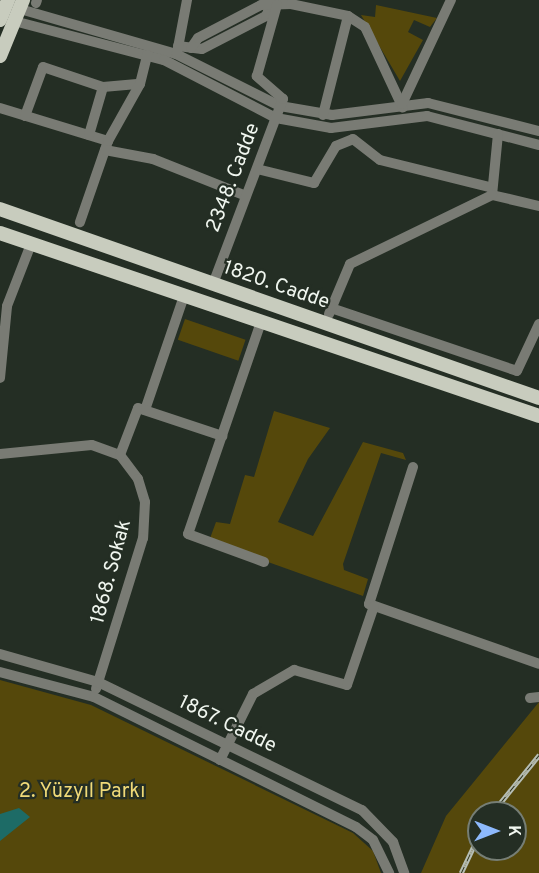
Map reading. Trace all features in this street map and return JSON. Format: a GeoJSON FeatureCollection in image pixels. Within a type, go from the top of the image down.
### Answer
{"type":"FeatureCollection","features":[{"type":"Feature","properties":{"kind":"main road"},"geometry":{"type":"LineString","coordinates":[[0,56],[17,10],[8,0]]}},
{"type":"Feature","properties":{"kind":"main road","name":"1820. Cadde"},"geometry":{"type":"LineString","coordinates":[[0,209],[539,398]]}},
{"type":"Feature","properties":{"kind":"main road","name":"1820. Cadde"},"geometry":{"type":"LineString","coordinates":[[0,233],[539,416]]}},
{"type":"Feature","properties":{"kind":"street"},"geometry":{"type":"LineString","coordinates":[[177,50],[187,0]]}},
{"type":"Feature","properties":{"kind":"street"},"geometry":{"type":"LineString","coordinates":[[397,104],[451,0]]}},
{"type":"Feature","properties":{"kind":"street"},"geometry":{"type":"LineString","coordinates":[[177,50],[213,44],[266,16],[274,6],[292,2],[319,5],[348,16],[366,27],[397,104],[399,118]]}},
{"type":"Feature","properties":{"kind":"street"},"geometry":{"type":"LineString","coordinates":[[274,6],[257,76],[282,94],[280,106]]}},
{"type":"Feature","properties":{"kind":"street"},"geometry":{"type":"LineString","coordinates":[[17,10],[177,50],[280,106],[323,115],[397,104],[441,105],[539,131]]}},
{"type":"Feature","properties":{"kind":"street"},"geometry":{"type":"LineString","coordinates":[[17,10],[147,55],[276,118],[331,128],[427,116],[539,145]]}},
{"type":"Feature","properties":{"kind":"street"},"geometry":{"type":"LineString","coordinates":[[323,115],[348,16]]}},
{"type":"Feature","properties":{"kind":"street"},"geometry":{"type":"LineString","coordinates":[[80,222],[107,146],[140,84],[147,55]]}},
{"type":"Feature","properties":{"kind":"street"},"geometry":{"type":"LineString","coordinates":[[25,116],[43,67],[103,87],[140,84]]}},
{"type":"Feature","properties":{"kind":"street"},"geometry":{"type":"LineString","coordinates":[[89,135],[103,87]]}},
{"type":"Feature","properties":{"kind":"street","name":"2348. Cadde"},"geometry":{"type":"LineString","coordinates":[[213,284],[280,106]]}},
{"type":"Feature","properties":{"kind":"street"},"geometry":{"type":"LineString","coordinates":[[0,108],[89,135],[107,146],[153,159],[246,196]]}},
{"type":"Feature","properties":{"kind":"street"},"geometry":{"type":"LineString","coordinates":[[490,191],[498,134]]}},
{"type":"Feature","properties":{"kind":"street"},"geometry":{"type":"LineString","coordinates":[[257,169],[314,183],[336,146],[353,139],[380,160],[539,206]]}},
{"type":"Feature","properties":{"kind":"street"},"geometry":{"type":"LineString","coordinates":[[325,324],[350,264],[490,191]]}},
{"type":"Feature","properties":{"kind":"street"},"geometry":{"type":"LineString","coordinates":[[0,378],[8,306],[31,244]]}},
{"type":"Feature","properties":{"kind":"street"},"geometry":{"type":"LineString","coordinates":[[146,410],[184,296]]}},
{"type":"Feature","properties":{"kind":"street"},"geometry":{"type":"LineString","coordinates":[[331,308],[517,371],[539,324]]}},
{"type":"Feature","properties":{"kind":"street"},"geometry":{"type":"LineString","coordinates":[[261,322],[188,534],[264,562]]}},
{"type":"Feature","properties":{"kind":"street"},"geometry":{"type":"LineString","coordinates":[[0,454],[78,444],[120,454],[136,410],[146,410],[222,436]]}},
{"type":"Feature","properties":{"kind":"street","name":"1868. Sokak"},"geometry":{"type":"LineString","coordinates":[[94,697],[145,526],[143,491],[120,454]]}},
{"type":"Feature","properties":{"kind":"street"},"geometry":{"type":"LineString","coordinates":[[413,466],[369,604],[539,664]]}},
{"type":"Feature","properties":{"kind":"street"},"geometry":{"type":"LineString","coordinates":[[220,760],[253,694],[294,670],[347,685],[374,606]]}},
{"type":"Feature","properties":{"kind":"street","name":"1867. Cadde"},"geometry":{"type":"LineString","coordinates":[[0,654],[99,682],[368,814],[393,842],[404,873]]}},
{"type":"Feature","properties":{"kind":"street","name":"1867. Cadde"},"geometry":{"type":"LineString","coordinates":[[0,672],[94,697],[365,833],[389,873]]}},
{"type":"Feature","properties":{"kind":"green space"},"geometry":{"type":"Polygon","coordinates":[[[376,5],[437,18],[430,27],[414,20],[408,32],[423,40],[400,81],[361,15],[375,17],[376,5]]]}},
{"type":"Feature","properties":{"kind":"green space"},"geometry":{"type":"Polygon","coordinates":[[[185,319],[246,340],[238,361],[178,340],[185,319]]]}},
{"type":"Feature","properties":{"kind":"green space"},"geometry":{"type":"Polygon","coordinates":[[[274,411],[330,428],[308,459],[278,522],[313,536],[363,442],[403,453],[406,460],[381,453],[343,564],[344,570],[368,579],[363,596],[209,541],[216,522],[230,524],[245,475],[254,477],[274,411]]]}},
{"type":"Feature","properties":{"kind":"green space","name":"2. Yüzyıl Parkı"},"geometry":{"type":"Polygon","coordinates":[[[0,680],[91,705],[353,833],[373,851],[381,873],[0,873],[0,680]]]}},
{"type":"Feature","properties":{"kind":"green space"},"geometry":{"type":"Polygon","coordinates":[[[539,702],[539,873],[421,873],[446,816],[539,702]]]}},
{"type":"Feature","properties":{"kind":"water"},"geometry":{"type":"Polygon","coordinates":[[[19,808],[30,817],[0,841],[0,814],[19,808]]]}},
{"type":"Feature","properties":{"kind":"railway"},"geometry":{"type":"LineString","coordinates":[[502,801],[539,755]]}},
{"type":"Feature","properties":{"kind":"railway"},"geometry":{"type":"LineString","coordinates":[[461,873],[467,860]]}}]}
